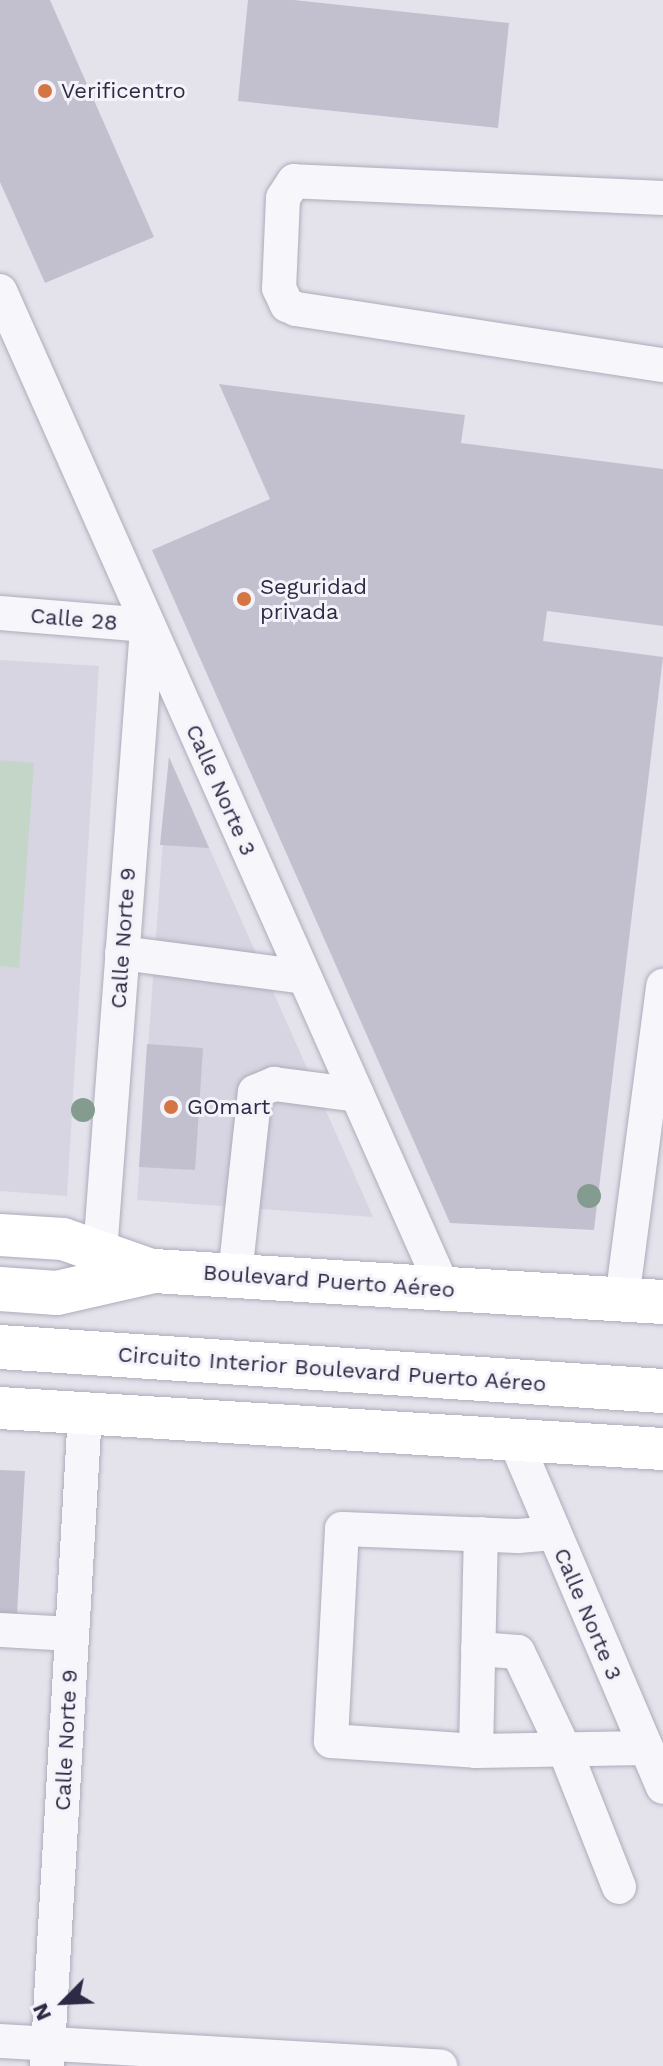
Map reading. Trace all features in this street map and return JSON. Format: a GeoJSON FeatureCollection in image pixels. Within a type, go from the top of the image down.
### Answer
{"type":"FeatureCollection","features":[{"type":"Feature","properties":{"kind":"highway","name":"Boulevard Puerto Aéreo"},"geometry":{"type":"LineString","coordinates":[[154,1271],[643,1300]]}},
{"type":"Feature","properties":{"kind":"highway"},"geometry":{"type":"LineString","coordinates":[[0,1289],[57,1293],[154,1271]]}},
{"type":"Feature","properties":{"kind":"highway","name":"Circuito Interior Boulevard Puerto Aéreo"},"geometry":{"type":"LineString","coordinates":[[0,1347],[663,1391]]}},
{"type":"Feature","properties":{"kind":"main road","name":"Boulevard Puerto Aéreo"},"geometry":{"type":"LineString","coordinates":[[0,1235],[63,1239],[154,1271]]}},
{"type":"Feature","properties":{"kind":"main road"},"geometry":{"type":"LineString","coordinates":[[0,1408],[663,1449]]}},
{"type":"Feature","properties":{"kind":"street"},"geometry":{"type":"LineString","coordinates":[[663,198],[294,181],[283,198],[279,288],[287,305],[296,309],[663,365]]}},
{"type":"Feature","properties":{"kind":"street","name":"Calle Norte 3"},"geometry":{"type":"LineString","coordinates":[[0,291],[443,1288]]}},
{"type":"Feature","properties":{"kind":"street","name":"Calle 28"},"geometry":{"type":"LineString","coordinates":[[0,613],[147,625]]}},
{"type":"Feature","properties":{"kind":"street","name":"Calle Norte 9"},"geometry":{"type":"LineString","coordinates":[[100,1252],[147,625]]}},
{"type":"Feature","properties":{"kind":"street"},"geometry":{"type":"LineString","coordinates":[[122,953],[304,977]]}},
{"type":"Feature","properties":{"kind":"street"},"geometry":{"type":"LineString","coordinates":[[643,1300],[663,986]]}},
{"type":"Feature","properties":{"kind":"street"},"geometry":{"type":"LineString","coordinates":[[235,1275],[255,1092],[274,1084],[357,1095]]}},
{"type":"Feature","properties":{"kind":"street","name":"Calle Norte 9"},"geometry":{"type":"LineString","coordinates":[[48,2055],[85,1413]]}},
{"type":"Feature","properties":{"kind":"street","name":"Calle Norte 3"},"geometry":{"type":"LineString","coordinates":[[515,1440],[663,1787]]}},
{"type":"Feature","properties":{"kind":"street"},"geometry":{"type":"LineString","coordinates":[[553,1533],[342,1529],[331,1741],[476,1751],[566,1753],[646,1748]]}},
{"type":"Feature","properties":{"kind":"street"},"geometry":{"type":"LineString","coordinates":[[476,1751],[481,1534]]}},
{"type":"Feature","properties":{"kind":"street"},"geometry":{"type":"LineString","coordinates":[[0,1630],[72,1634]]}},
{"type":"Feature","properties":{"kind":"street"},"geometry":{"type":"LineString","coordinates":[[478,1649],[518,1652],[566,1753],[619,1887]]}},
{"type":"Feature","properties":{"kind":"street"},"geometry":{"type":"LineString","coordinates":[[0,2041],[48,2055],[440,2066]]}},
{"type":"Feature","properties":{"kind":"shaded area"},"geometry":{"type":"Polygon","coordinates":[[[0,660],[99,666],[67,1196],[0,1191],[0,660]]]}},
{"type":"Feature","properties":{"kind":"shaded area"},"geometry":{"type":"Polygon","coordinates":[[[169,757],[373,1217],[137,1200],[169,757]]]}},
{"type":"Feature","properties":{"kind":"green space"},"geometry":{"type":"Polygon","coordinates":[[[0,760],[34,763],[19,968],[0,966],[0,760]]]}},
{"type":"Feature","properties":{"kind":"building","name":"Verificentro"},"geometry":{"type":"Polygon","coordinates":[[[0,0],[50,0],[154,237],[45,283],[0,182],[0,0]]]}},
{"type":"Feature","properties":{"kind":"building"},"geometry":{"type":"Polygon","coordinates":[[[248,0],[294,0],[509,23],[498,128],[238,101],[248,0]]]}},
{"type":"Feature","properties":{"kind":"building"},"geometry":{"type":"Polygon","coordinates":[[[219,384],[465,415],[461,443],[663,469],[663,626],[547,611],[543,641],[663,657],[594,1230],[450,1223],[152,550],[270,499],[219,384]]]}},
{"type":"Feature","properties":{"kind":"building"},"geometry":{"type":"Polygon","coordinates":[[[169,757],[209,848],[160,845],[169,757]]]}},
{"type":"Feature","properties":{"kind":"building","name":"GOmart"},"geometry":{"type":"Polygon","coordinates":[[[147,1044],[203,1048],[195,1170],[139,1167],[147,1044]]]}},
{"type":"Feature","properties":{"kind":"building"},"geometry":{"type":"Polygon","coordinates":[[[0,1470],[25,1471],[17,1614],[0,1613],[0,1470]]]}},
{"type":"Feature","properties":{"kind":"place","name":"Verificentro"},"geometry":{"type":"Point","coordinates":[45,91]}},
{"type":"Feature","properties":{"kind":"place","name":"Seguridad privada"},"geometry":{"type":"Point","coordinates":[244,599]}},
{"type":"Feature","properties":{"kind":"place","name":"GOmart"},"geometry":{"type":"Point","coordinates":[171,1107]}}]}
